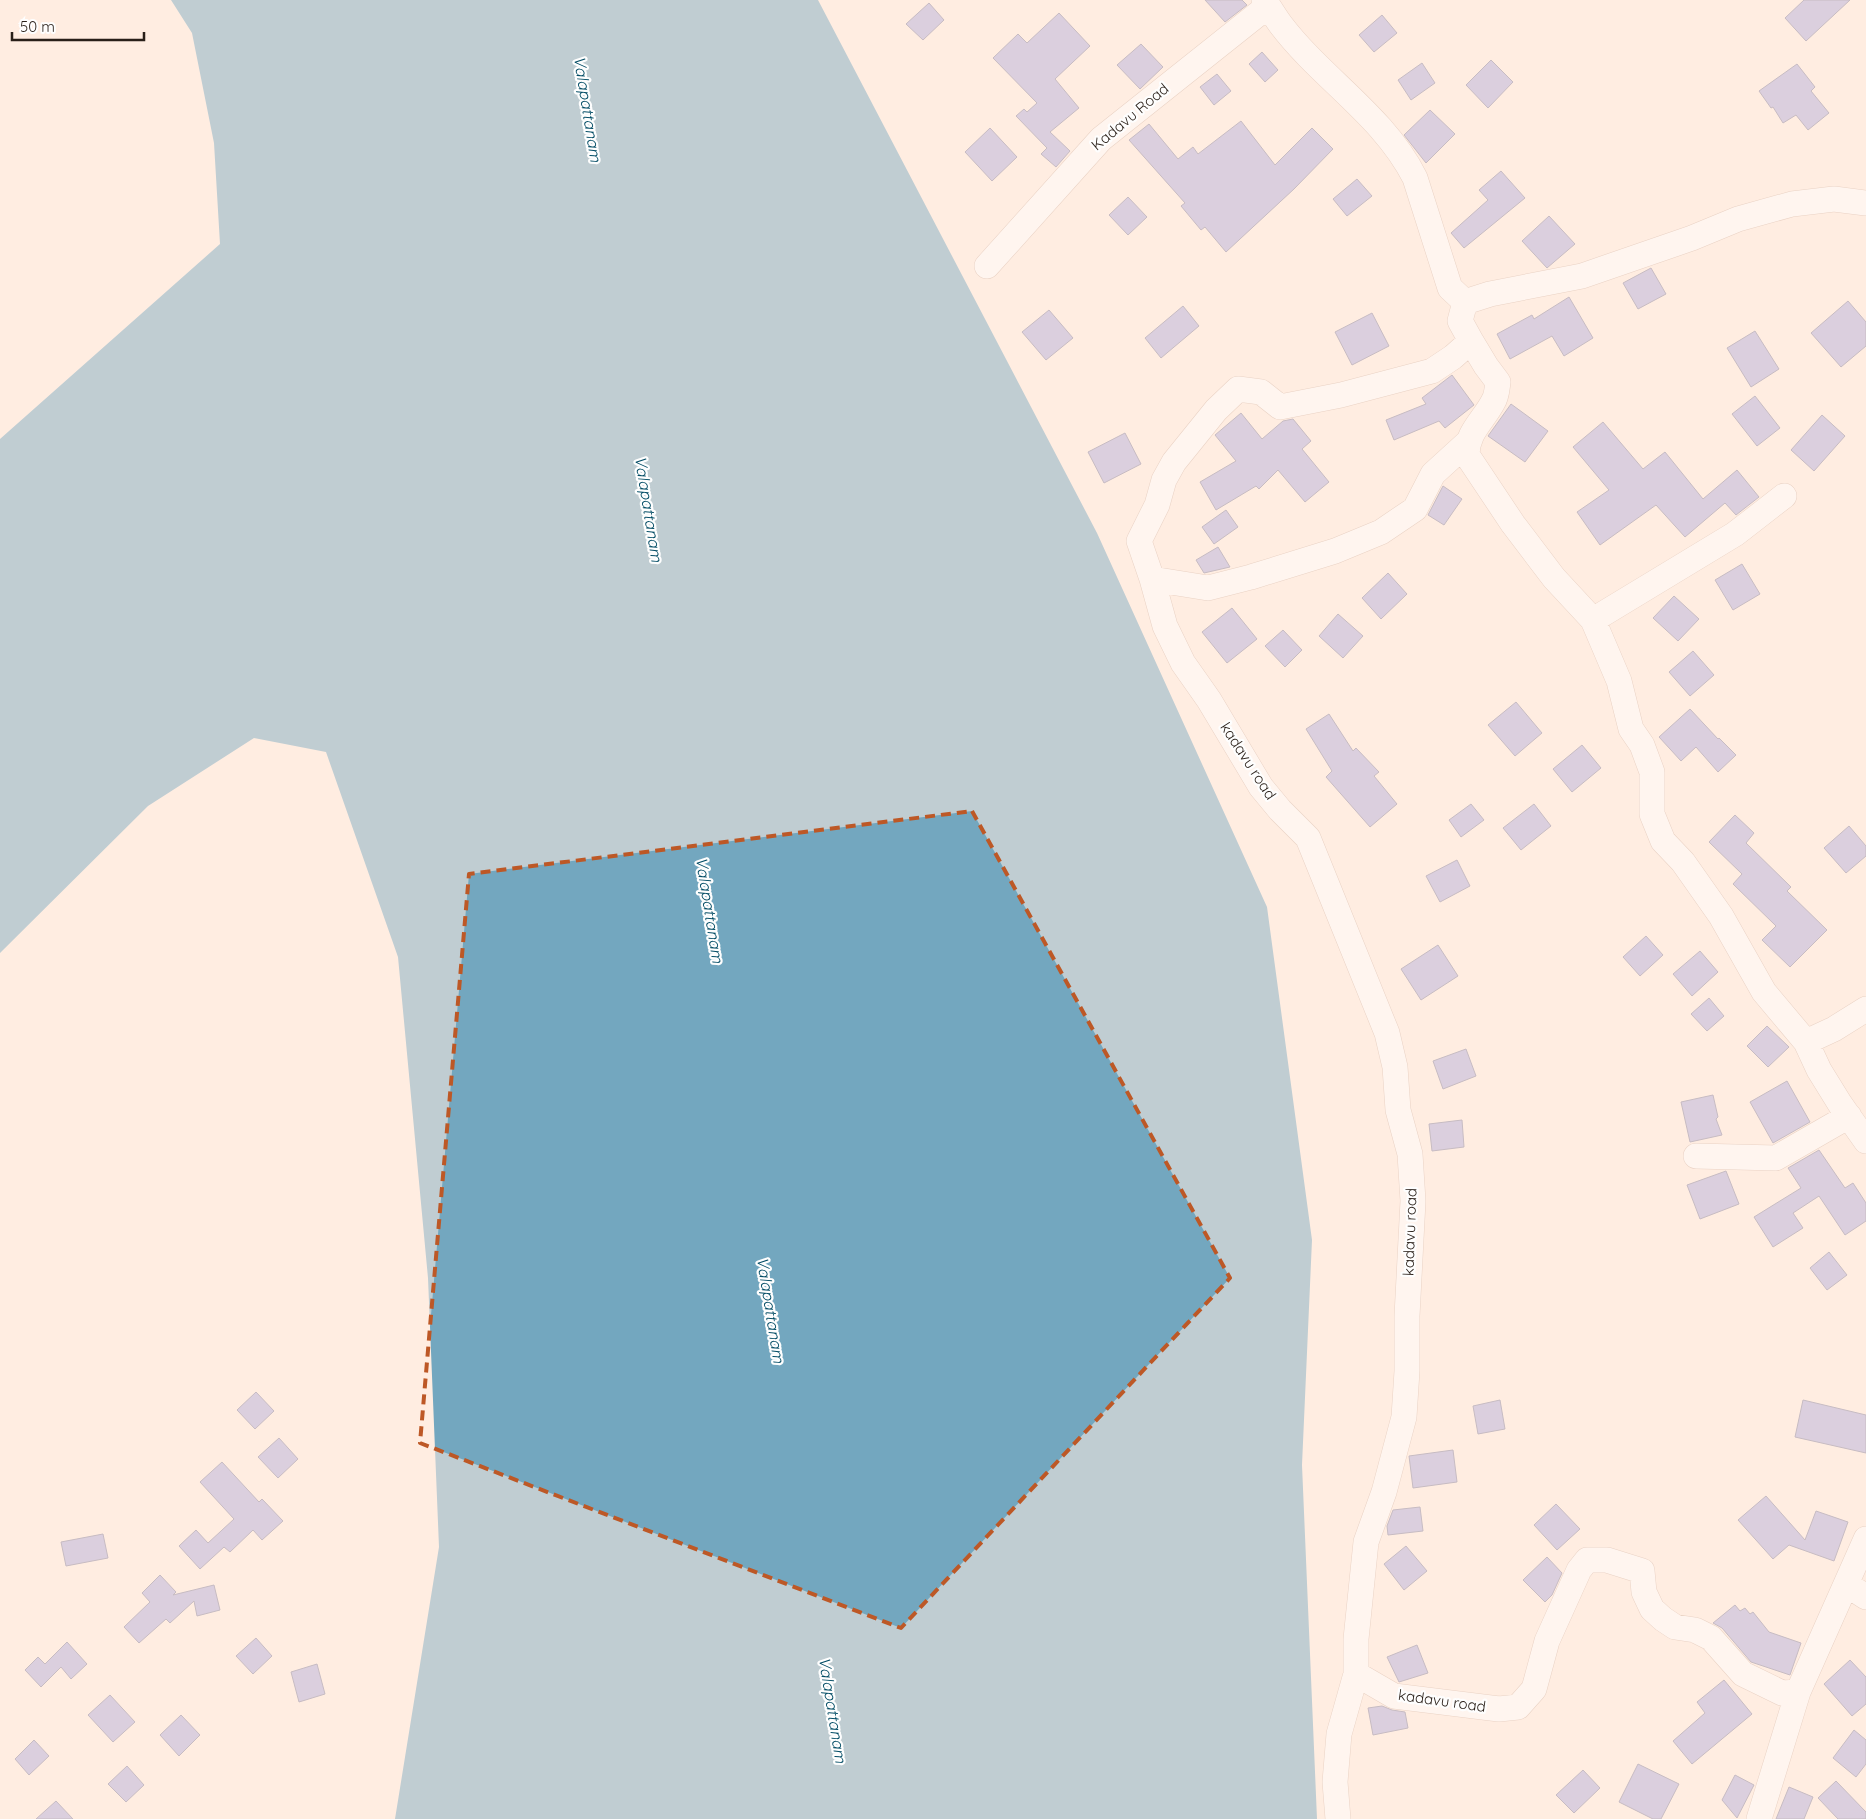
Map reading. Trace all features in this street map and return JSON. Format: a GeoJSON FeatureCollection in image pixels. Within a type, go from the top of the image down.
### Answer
{"type":"FeatureCollection","features":[{"type":"Feature","properties":{"kind":"street","name":"Kadavu Road"},"geometry":{"type":"LineString","coordinates":[[987,266],[1101,139],[1266,3]]}},
{"type":"Feature","properties":{"kind":"street"},"geometry":{"type":"LineString","coordinates":[[1266,3],[1281,26],[1365,110],[1406,161],[1415,178],[1450,288],[1465,302]]}},
{"type":"Feature","properties":{"kind":"street"},"geometry":{"type":"LineString","coordinates":[[1465,302],[1509,290],[1582,276],[1692,238],[1738,219],[1792,204],[1834,199],[1866,203]]}},
{"type":"Feature","properties":{"kind":"street"},"geometry":{"type":"LineString","coordinates":[[1152,579],[1208,588],[1251,577],[1335,550],[1381,532],[1415,509],[1434,474],[1467,443],[1476,424],[1494,401],[1498,382],[1486,366],[1460,321],[1465,302]]}},
{"type":"Feature","properties":{"kind":"street","name":"kadavu road"},"geometry":{"type":"LineString","coordinates":[[1471,341],[1453,357],[1432,371],[1341,395],[1280,407],[1260,392],[1238,389],[1216,410],[1174,462],[1164,480],[1157,505],[1139,541],[1165,626],[1183,663],[1210,700],[1261,787],[1280,810],[1308,838],[1386,1033],[1395,1067],[1398,1110],[1410,1154],[1414,1201],[1406,1316],[1407,1370],[1404,1418],[1384,1492],[1366,1542],[1356,1639],[1356,1674],[1394,1696],[1499,1709],[1518,1707],[1534,1689],[1547,1641],[1579,1570],[1586,1560],[1607,1560],[1642,1571],[1644,1592],[1652,1609],[1662,1619],[1711,1638],[1743,1674],[1782,1693],[1798,1692]]}},
{"type":"Feature","properties":{"kind":"street"},"geometry":{"type":"LineString","coordinates":[[1467,443],[1467,456],[1513,524],[1537,553],[1554,578],[1593,620],[1619,681],[1625,713],[1631,729],[1642,745],[1652,772],[1652,814],[1663,842],[1683,862],[1721,916],[1764,992],[1806,1042],[1819,1070],[1866,1140]]}},
{"type":"Feature","properties":{"kind":"street"},"geometry":{"type":"LineString","coordinates":[[1593,620],[1735,534],[1784,496]]}},
{"type":"Feature","properties":{"kind":"street"},"geometry":{"type":"LineString","coordinates":[[1806,1042],[1834,1029],[1866,1009]]}},
{"type":"Feature","properties":{"kind":"street"},"geometry":{"type":"LineString","coordinates":[[1696,1156],[1776,1158],[1849,1116]]}},
{"type":"Feature","properties":{"kind":"street"},"geometry":{"type":"LineString","coordinates":[[1758,1819],[1798,1692],[1866,1539]]}},
{"type":"Feature","properties":{"kind":"street"},"geometry":{"type":"LineString","coordinates":[[1846,1584],[1866,1598]]}},
{"type":"Feature","properties":{"kind":"street"},"geometry":{"type":"LineString","coordinates":[[1338,1819],[1335,1782],[1339,1734],[1356,1674]]}},
{"type":"Feature","properties":{"kind":"highlighted area"},"geometry":{"type":"Polygon","coordinates":[[[972,811],[1230,1278],[901,1628],[420,1443],[469,874],[972,811]]]}},
{"type":"Feature","properties":{"kind":"water","name":"Valapattanam"},"geometry":{"type":"Polygon","coordinates":[[[171,0],[818,0],[1097,533],[1267,907],[1312,1240],[1302,1465],[1317,1819],[395,1819],[439,1547],[428,1278],[398,957],[326,752],[254,738],[148,806],[0,953],[0,439],[220,244],[214,143],[192,33],[171,0]]]}},
{"type":"Feature","properties":{"kind":"building"},"geometry":{"type":"Polygon","coordinates":[[[1205,0],[1242,0],[1247,5],[1225,22],[1205,0]]]}},
{"type":"Feature","properties":{"kind":"building"},"geometry":{"type":"Polygon","coordinates":[[[1804,0],[1850,0],[1806,41],[1785,18],[1804,0]]]}},
{"type":"Feature","properties":{"kind":"building"},"geometry":{"type":"Polygon","coordinates":[[[929,3],[944,20],[923,40],[906,24],[929,3]]]}},
{"type":"Feature","properties":{"kind":"building"},"geometry":{"type":"Polygon","coordinates":[[[1059,13],[1090,46],[1055,79],[1079,108],[1050,132],[1070,151],[1056,167],[1041,154],[1047,148],[1016,116],[1024,109],[1027,112],[1037,103],[993,58],[1018,34],[1027,43],[1059,13]]]}},
{"type":"Feature","properties":{"kind":"building"},"geometry":{"type":"Polygon","coordinates":[[[1382,15],[1397,33],[1374,52],[1359,35],[1382,15]]]}},
{"type":"Feature","properties":{"kind":"building"},"geometry":{"type":"Polygon","coordinates":[[[1141,44],[1163,67],[1140,89],[1117,65],[1141,44]]]}},
{"type":"Feature","properties":{"kind":"building"},"geometry":{"type":"Polygon","coordinates":[[[1262,52],[1278,70],[1265,82],[1249,64],[1262,52]]]}},
{"type":"Feature","properties":{"kind":"building"},"geometry":{"type":"Polygon","coordinates":[[[1491,60],[1513,82],[1488,108],[1466,85],[1491,60]]]}},
{"type":"Feature","properties":{"kind":"building"},"geometry":{"type":"Polygon","coordinates":[[[1422,63],[1435,83],[1411,100],[1398,80],[1422,63]]]}},
{"type":"Feature","properties":{"kind":"building"},"geometry":{"type":"Polygon","coordinates":[[[1797,64],[1815,87],[1811,91],[1829,113],[1808,130],[1796,115],[1783,123],[1773,107],[1771,108],[1759,91],[1797,64]]]}},
{"type":"Feature","properties":{"kind":"building"},"geometry":{"type":"Polygon","coordinates":[[[1217,74],[1231,91],[1214,105],[1200,87],[1217,74]]]}},
{"type":"Feature","properties":{"kind":"building"},"geometry":{"type":"Polygon","coordinates":[[[1430,110],[1455,134],[1426,163],[1404,135],[1430,110]]]}},
{"type":"Feature","properties":{"kind":"building"},"geometry":{"type":"Polygon","coordinates":[[[1241,121],[1275,165],[1312,128],[1333,149],[1294,189],[1226,252],[1205,227],[1201,230],[1181,206],[1185,203],[1129,140],[1149,124],[1178,159],[1193,147],[1198,154],[1241,121]]]}},
{"type":"Feature","properties":{"kind":"building"},"geometry":{"type":"Polygon","coordinates":[[[990,128],[1017,157],[992,181],[965,152],[990,128]]]}},
{"type":"Feature","properties":{"kind":"building"},"geometry":{"type":"Polygon","coordinates":[[[1501,171],[1525,198],[1464,248],[1451,233],[1488,200],[1479,190],[1501,171]]]}},
{"type":"Feature","properties":{"kind":"building"},"geometry":{"type":"Polygon","coordinates":[[[1357,179],[1372,196],[1347,216],[1333,199],[1357,179]]]}},
{"type":"Feature","properties":{"kind":"building"},"geometry":{"type":"Polygon","coordinates":[[[1128,197],[1147,217],[1128,235],[1109,215],[1128,197]]]}},
{"type":"Feature","properties":{"kind":"building"},"geometry":{"type":"Polygon","coordinates":[[[1549,216],[1575,244],[1547,268],[1522,241],[1549,216]]]}},
{"type":"Feature","properties":{"kind":"building"},"geometry":{"type":"Polygon","coordinates":[[[1651,268],[1666,294],[1638,309],[1623,283],[1651,268]]]}},
{"type":"Feature","properties":{"kind":"building"},"geometry":{"type":"Polygon","coordinates":[[[1569,297],[1593,338],[1564,356],[1552,336],[1510,359],[1497,334],[1532,315],[1534,319],[1569,297]]]}},
{"type":"Feature","properties":{"kind":"building"},"geometry":{"type":"Polygon","coordinates":[[[1848,301],[1866,322],[1866,346],[1841,367],[1811,333],[1848,301]]]}},
{"type":"Feature","properties":{"kind":"building"},"geometry":{"type":"Polygon","coordinates":[[[1183,306],[1199,326],[1161,358],[1145,338],[1183,306]]]}},
{"type":"Feature","properties":{"kind":"building"},"geometry":{"type":"Polygon","coordinates":[[[1049,310],[1073,338],[1046,360],[1022,332],[1049,310]]]}},
{"type":"Feature","properties":{"kind":"building"},"geometry":{"type":"Polygon","coordinates":[[[1372,313],[1389,346],[1352,365],[1335,332],[1372,313]]]}},
{"type":"Feature","properties":{"kind":"building"},"geometry":{"type":"Polygon","coordinates":[[[1755,331],[1779,369],[1751,387],[1727,348],[1755,331]]]}},
{"type":"Feature","properties":{"kind":"building"},"geometry":{"type":"Polygon","coordinates":[[[1452,375],[1474,405],[1445,428],[1439,421],[1394,440],[1386,420],[1426,404],[1422,398],[1452,375]]]}},
{"type":"Feature","properties":{"kind":"building"},"geometry":{"type":"Polygon","coordinates":[[[1755,396],[1780,428],[1757,446],[1732,414],[1755,396]]]}},
{"type":"Feature","properties":{"kind":"building"},"geometry":{"type":"Polygon","coordinates":[[[1511,404],[1548,431],[1525,462],[1488,436],[1511,404]]]}},
{"type":"Feature","properties":{"kind":"building"},"geometry":{"type":"Polygon","coordinates":[[[1241,413],[1262,439],[1283,421],[1293,419],[1311,441],[1302,449],[1329,482],[1305,502],[1278,470],[1259,489],[1256,486],[1216,510],[1200,482],[1236,461],[1215,435],[1241,413]]]}},
{"type":"Feature","properties":{"kind":"building"},"geometry":{"type":"Polygon","coordinates":[[[1822,415],[1845,436],[1814,471],[1791,450],[1822,415]]]}},
{"type":"Feature","properties":{"kind":"building"},"geometry":{"type":"Polygon","coordinates":[[[1603,422],[1643,469],[1665,452],[1703,499],[1737,470],[1759,497],[1736,515],[1725,503],[1685,537],[1656,505],[1600,545],[1577,512],[1609,490],[1573,447],[1603,422]]]}},
{"type":"Feature","properties":{"kind":"building"},"geometry":{"type":"Polygon","coordinates":[[[1125,433],[1141,464],[1104,483],[1088,452],[1125,433]]]}},
{"type":"Feature","properties":{"kind":"building"},"geometry":{"type":"Polygon","coordinates":[[[1443,486],[1462,499],[1444,525],[1428,515],[1443,486]]]}},
{"type":"Feature","properties":{"kind":"building"},"geometry":{"type":"Polygon","coordinates":[[[1226,510],[1238,527],[1214,544],[1202,527],[1226,510]]]}},
{"type":"Feature","properties":{"kind":"building"},"geometry":{"type":"Polygon","coordinates":[[[1218,547],[1230,567],[1204,573],[1196,560],[1218,547]]]}},
{"type":"Feature","properties":{"kind":"building"},"geometry":{"type":"Polygon","coordinates":[[[1742,564],[1760,594],[1733,610],[1715,580],[1742,564]]]}},
{"type":"Feature","properties":{"kind":"building"},"geometry":{"type":"Polygon","coordinates":[[[1388,573],[1407,594],[1381,619],[1362,598],[1388,573]]]}},
{"type":"Feature","properties":{"kind":"building"},"geometry":{"type":"Polygon","coordinates":[[[1674,596],[1699,619],[1678,641],[1653,618],[1674,596]]]}},
{"type":"Feature","properties":{"kind":"building"},"geometry":{"type":"Polygon","coordinates":[[[1232,608],[1257,639],[1227,663],[1202,632],[1232,608]]]}},
{"type":"Feature","properties":{"kind":"building"},"geometry":{"type":"Polygon","coordinates":[[[1338,614],[1363,636],[1343,658],[1319,636],[1338,614]]]}},
{"type":"Feature","properties":{"kind":"building"},"geometry":{"type":"Polygon","coordinates":[[[1283,630],[1302,650],[1285,667],[1265,646],[1283,630]]]}},
{"type":"Feature","properties":{"kind":"building"},"geometry":{"type":"Polygon","coordinates":[[[1693,651],[1714,675],[1690,696],[1669,672],[1693,651]]]}},
{"type":"Feature","properties":{"kind":"building"},"geometry":{"type":"Polygon","coordinates":[[[1516,702],[1542,733],[1515,756],[1488,725],[1516,702]]]}},
{"type":"Feature","properties":{"kind":"building"},"geometry":{"type":"Polygon","coordinates":[[[1690,709],[1736,755],[1718,772],[1696,747],[1681,761],[1659,737],[1690,709]]]}},
{"type":"Feature","properties":{"kind":"building"},"geometry":{"type":"Polygon","coordinates":[[[1329,714],[1353,751],[1356,748],[1379,772],[1374,776],[1397,804],[1370,827],[1326,777],[1332,771],[1306,729],[1329,714]]]}},
{"type":"Feature","properties":{"kind":"building"},"geometry":{"type":"Polygon","coordinates":[[[1582,745],[1601,768],[1572,792],[1553,769],[1582,745]]]}},
{"type":"Feature","properties":{"kind":"building"},"geometry":{"type":"Polygon","coordinates":[[[1471,804],[1484,820],[1461,837],[1449,820],[1471,804]]]}},
{"type":"Feature","properties":{"kind":"building"},"geometry":{"type":"Polygon","coordinates":[[[1534,804],[1551,826],[1521,850],[1503,828],[1534,804]]]}},
{"type":"Feature","properties":{"kind":"building"},"geometry":{"type":"Polygon","coordinates":[[[1735,815],[1754,833],[1746,843],[1791,887],[1787,891],[1827,930],[1790,967],[1762,940],[1776,926],[1733,884],[1742,874],[1709,842],[1735,815]]]}},
{"type":"Feature","properties":{"kind":"building"},"geometry":{"type":"Polygon","coordinates":[[[1849,826],[1866,846],[1866,856],[1846,873],[1824,848],[1849,826]]]}},
{"type":"Feature","properties":{"kind":"building"},"geometry":{"type":"Polygon","coordinates":[[[1457,860],[1470,886],[1440,902],[1426,876],[1457,860]]]}},
{"type":"Feature","properties":{"kind":"building"},"geometry":{"type":"Polygon","coordinates":[[[1646,936],[1663,955],[1640,976],[1623,957],[1646,936]]]}},
{"type":"Feature","properties":{"kind":"building"},"geometry":{"type":"Polygon","coordinates":[[[1438,945],[1458,976],[1421,1000],[1401,969],[1438,945]]]}},
{"type":"Feature","properties":{"kind":"building"},"geometry":{"type":"Polygon","coordinates":[[[1700,951],[1718,972],[1692,996],[1673,974],[1700,951]]]}},
{"type":"Feature","properties":{"kind":"building"},"geometry":{"type":"Polygon","coordinates":[[[1709,998],[1724,1016],[1707,1031],[1691,1014],[1709,998]]]}},
{"type":"Feature","properties":{"kind":"building"},"geometry":{"type":"Polygon","coordinates":[[[1767,1026],[1789,1047],[1768,1067],[1747,1046],[1767,1026]]]}},
{"type":"Feature","properties":{"kind":"building"},"geometry":{"type":"Polygon","coordinates":[[[1466,1049],[1476,1076],[1443,1089],[1433,1061],[1466,1049]]]}},
{"type":"Feature","properties":{"kind":"building"},"geometry":{"type":"Polygon","coordinates":[[[1787,1081],[1810,1122],[1773,1143],[1750,1102],[1787,1081]]]}},
{"type":"Feature","properties":{"kind":"building"},"geometry":{"type":"Polygon","coordinates":[[[1713,1095],[1718,1117],[1716,1119],[1722,1135],[1690,1142],[1681,1102],[1713,1095]]]}},
{"type":"Feature","properties":{"kind":"building"},"geometry":{"type":"Polygon","coordinates":[[[1462,1120],[1464,1147],[1432,1151],[1429,1124],[1462,1120]]]}},
{"type":"Feature","properties":{"kind":"building"},"geometry":{"type":"Polygon","coordinates":[[[1819,1150],[1845,1188],[1853,1183],[1866,1203],[1866,1221],[1845,1235],[1819,1196],[1793,1213],[1803,1228],[1773,1247],[1754,1217],[1801,1188],[1788,1168],[1819,1150]]]}},
{"type":"Feature","properties":{"kind":"building"},"geometry":{"type":"Polygon","coordinates":[[[1726,1171],[1739,1204],[1700,1219],[1687,1185],[1726,1171]]]}},
{"type":"Feature","properties":{"kind":"building"},"geometry":{"type":"Polygon","coordinates":[[[1829,1252],[1847,1275],[1827,1290],[1810,1268],[1829,1252]]]}},
{"type":"Feature","properties":{"kind":"building"},"geometry":{"type":"Polygon","coordinates":[[[256,1392],[274,1411],[255,1429],[237,1410],[256,1392]]]}},
{"type":"Feature","properties":{"kind":"building"},"geometry":{"type":"Polygon","coordinates":[[[1500,1400],[1505,1429],[1478,1434],[1473,1406],[1500,1400]]]}},
{"type":"Feature","properties":{"kind":"building"},"geometry":{"type":"Polygon","coordinates":[[[1803,1400],[1866,1415],[1866,1453],[1795,1437],[1803,1400]]]}},
{"type":"Feature","properties":{"kind":"building"},"geometry":{"type":"Polygon","coordinates":[[[279,1438],[298,1459],[278,1478],[258,1457],[279,1438]]]}},
{"type":"Feature","properties":{"kind":"building"},"geometry":{"type":"Polygon","coordinates":[[[1453,1450],[1457,1482],[1413,1488],[1409,1456],[1453,1450]]]}},
{"type":"Feature","properties":{"kind":"building"},"geometry":{"type":"Polygon","coordinates":[[[222,1462],[259,1502],[262,1499],[283,1521],[262,1540],[253,1530],[230,1552],[224,1547],[200,1569],[179,1546],[196,1530],[208,1543],[234,1519],[200,1482],[222,1462]]]}},
{"type":"Feature","properties":{"kind":"building"},"geometry":{"type":"Polygon","coordinates":[[[1766,1496],[1805,1540],[1816,1511],[1848,1522],[1834,1561],[1789,1545],[1773,1559],[1738,1520],[1766,1496]]]}},
{"type":"Feature","properties":{"kind":"building"},"geometry":{"type":"Polygon","coordinates":[[[1556,1504],[1580,1529],[1557,1550],[1534,1525],[1556,1504]]]}},
{"type":"Feature","properties":{"kind":"building"},"geometry":{"type":"Polygon","coordinates":[[[1420,1507],[1423,1531],[1388,1535],[1387,1526],[1393,1510],[1420,1507]]]}},
{"type":"Feature","properties":{"kind":"building"},"geometry":{"type":"Polygon","coordinates":[[[103,1534],[108,1558],[66,1566],[61,1542],[103,1534]]]}},
{"type":"Feature","properties":{"kind":"building"},"geometry":{"type":"Polygon","coordinates":[[[1406,1546],[1427,1571],[1404,1590],[1384,1564],[1406,1546]]]}},
{"type":"Feature","properties":{"kind":"building"},"geometry":{"type":"Polygon","coordinates":[[[1547,1557],[1562,1573],[1552,1595],[1545,1602],[1523,1580],[1547,1557]]]}},
{"type":"Feature","properties":{"kind":"building"},"geometry":{"type":"Polygon","coordinates":[[[160,1575],[176,1592],[173,1595],[214,1585],[220,1610],[197,1616],[194,1601],[170,1623],[166,1619],[139,1643],[124,1627],[150,1602],[142,1593],[160,1575]]]}},
{"type":"Feature","properties":{"kind":"building"},"geometry":{"type":"Polygon","coordinates":[[[1735,1605],[1740,1611],[1745,1608],[1750,1614],[1753,1612],[1769,1632],[1801,1643],[1790,1675],[1751,1662],[1722,1628],[1713,1623],[1735,1605]]]}},
{"type":"Feature","properties":{"kind":"building"},"geometry":{"type":"Polygon","coordinates":[[[256,1638],[272,1656],[253,1674],[236,1656],[256,1638]]]}},
{"type":"Feature","properties":{"kind":"building"},"geometry":{"type":"Polygon","coordinates":[[[67,1642],[87,1664],[71,1679],[61,1667],[41,1687],[25,1670],[38,1657],[45,1664],[67,1642]]]}},
{"type":"Feature","properties":{"kind":"building"},"geometry":{"type":"Polygon","coordinates":[[[1417,1645],[1428,1673],[1399,1682],[1387,1657],[1417,1645]]]}},
{"type":"Feature","properties":{"kind":"building"},"geometry":{"type":"Polygon","coordinates":[[[1850,1660],[1866,1677],[1866,1704],[1852,1716],[1824,1684],[1850,1660]]]}},
{"type":"Feature","properties":{"kind":"building"},"geometry":{"type":"Polygon","coordinates":[[[317,1664],[325,1694],[299,1702],[291,1672],[317,1664]]]}},
{"type":"Feature","properties":{"kind":"building"},"geometry":{"type":"Polygon","coordinates":[[[1724,1680],[1752,1714],[1692,1764],[1673,1741],[1705,1713],[1697,1702],[1724,1680]]]}},
{"type":"Feature","properties":{"kind":"building"},"geometry":{"type":"Polygon","coordinates":[[[110,1695],[135,1722],[113,1742],[88,1715],[110,1695]]]}},
{"type":"Feature","properties":{"kind":"building"},"geometry":{"type":"Polygon","coordinates":[[[1382,1706],[1405,1712],[1408,1728],[1373,1735],[1368,1708],[1382,1706]]]}},
{"type":"Feature","properties":{"kind":"building"},"geometry":{"type":"Polygon","coordinates":[[[181,1715],[200,1735],[179,1756],[160,1735],[181,1715]]]}},
{"type":"Feature","properties":{"kind":"building"},"geometry":{"type":"Polygon","coordinates":[[[1854,1730],[1866,1740],[1866,1764],[1856,1777],[1833,1758],[1854,1730]]]}},
{"type":"Feature","properties":{"kind":"building"},"geometry":{"type":"Polygon","coordinates":[[[34,1740],[49,1756],[29,1775],[15,1759],[34,1740]]]}},
{"type":"Feature","properties":{"kind":"building"},"geometry":{"type":"Polygon","coordinates":[[[1638,1764],[1679,1784],[1661,1819],[1653,1819],[1619,1802],[1638,1764]]]}},
{"type":"Feature","properties":{"kind":"building"},"geometry":{"type":"Polygon","coordinates":[[[127,1766],[144,1785],[126,1802],[108,1784],[127,1766]]]}},
{"type":"Feature","properties":{"kind":"building"},"geometry":{"type":"Polygon","coordinates":[[[1583,1770],[1600,1788],[1574,1813],[1556,1795],[1583,1770]]]}},
{"type":"Feature","properties":{"kind":"building"},"geometry":{"type":"Polygon","coordinates":[[[1735,1775],[1754,1785],[1737,1818],[1722,1800],[1735,1775]]]}},
{"type":"Feature","properties":{"kind":"building"},"geometry":{"type":"Polygon","coordinates":[[[1836,1781],[1866,1812],[1866,1819],[1838,1819],[1818,1798],[1836,1781]]]}},
{"type":"Feature","properties":{"kind":"building"},"geometry":{"type":"Polygon","coordinates":[[[1789,1787],[1813,1797],[1804,1819],[1776,1819],[1789,1787]]]}},
{"type":"Feature","properties":{"kind":"building"},"geometry":{"type":"Polygon","coordinates":[[[56,1801],[73,1819],[36,1819],[56,1801]]]}}]}
